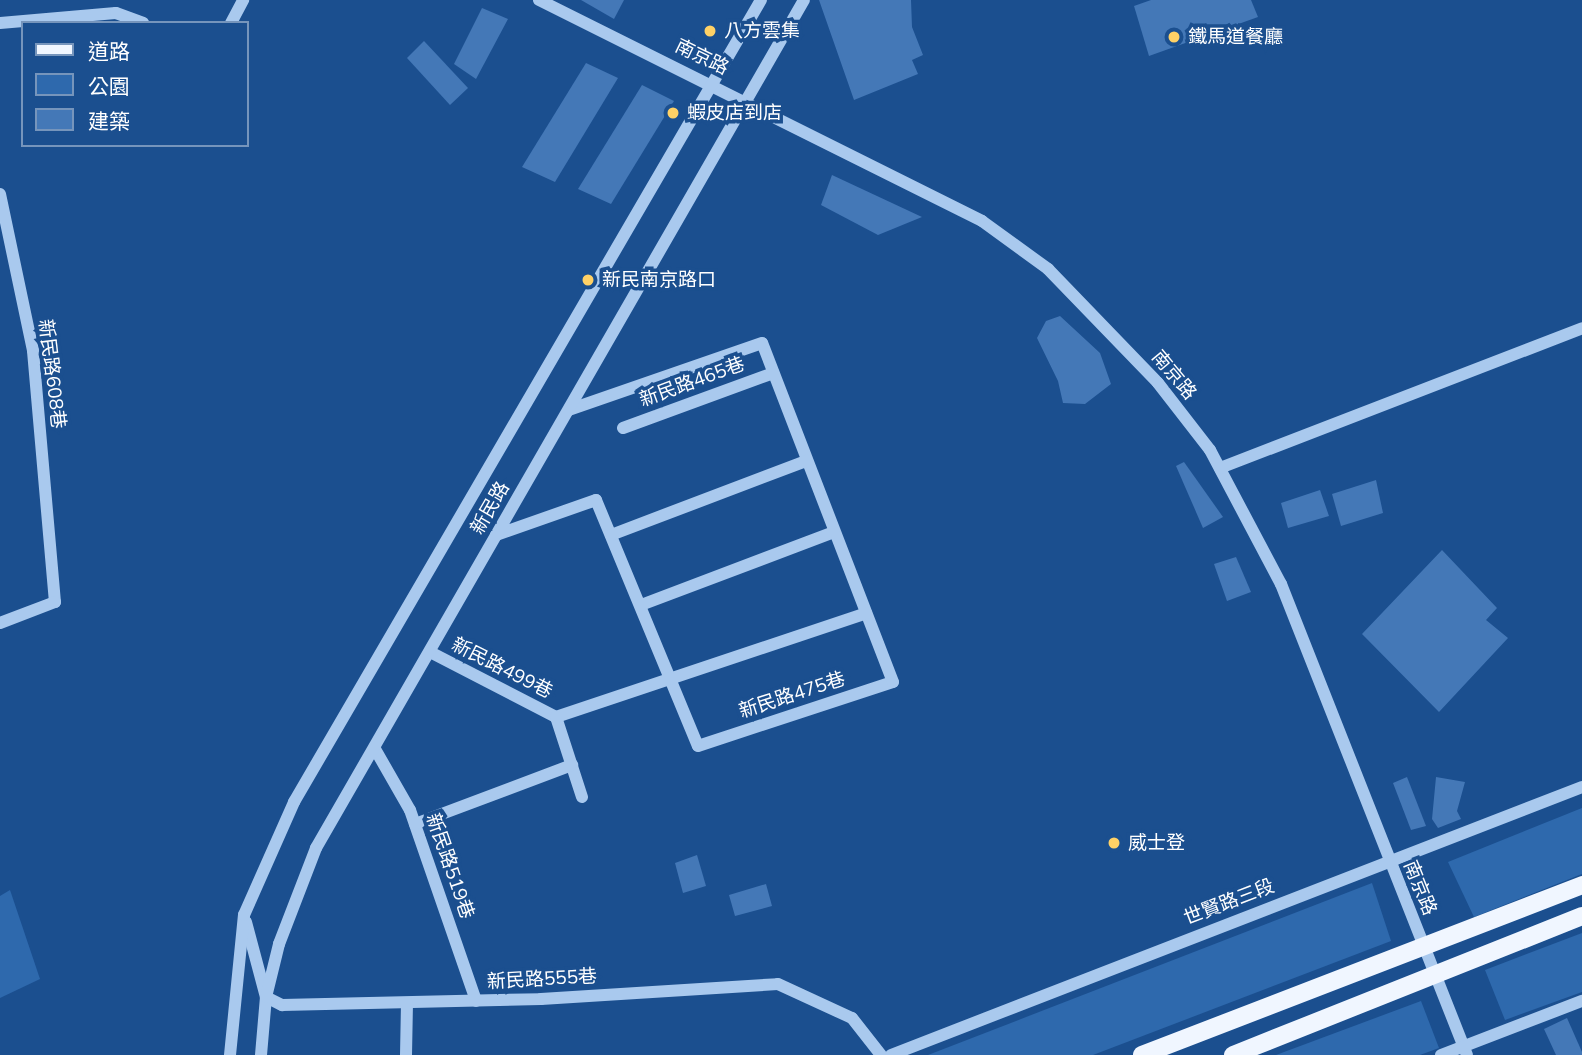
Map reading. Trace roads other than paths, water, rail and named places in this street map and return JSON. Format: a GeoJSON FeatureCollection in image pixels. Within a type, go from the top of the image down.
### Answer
{"type":"FeatureCollection","features":[{"type":"Feature","properties":{"kind":"main road"},"geometry":{"type":"LineString","coordinates":[[1142,1055],[1582,885]]}},
{"type":"Feature","properties":{"kind":"main road"},"geometry":{"type":"LineString","coordinates":[[1233,1055],[1582,916]]}},
{"type":"Feature","properties":{"kind":"street"},"geometry":{"type":"LineString","coordinates":[[232,21],[243,0]]}},
{"type":"Feature","properties":{"kind":"street","name":"南京路"},"geometry":{"type":"LineString","coordinates":[[539,0],[715,84],[982,221],[1048,269],[1157,383],[1220,468],[1281,584],[1465,1051]]}},
{"type":"Feature","properties":{"kind":"street","name":"新民路"},"geometry":{"type":"LineString","coordinates":[[230,1055],[244,915],[320,753],[715,84],[761,0]]}},
{"type":"Feature","properties":{"kind":"street","name":"新民路"},"geometry":{"type":"LineString","coordinates":[[261,1055],[267,997],[279,944],[316,848],[749,102],[804,0]]}},
{"type":"Feature","properties":{"kind":"street"},"geometry":{"type":"LineString","coordinates":[[23,21],[116,13],[138,21]]}},
{"type":"Feature","properties":{"kind":"street"},"geometry":{"type":"LineString","coordinates":[[0,23],[21,21]]}},
{"type":"Feature","properties":{"kind":"street","name":"新民路608巷"},"geometry":{"type":"LineString","coordinates":[[0,194],[33,351],[55,602],[0,623]]}},
{"type":"Feature","properties":{"kind":"street"},"geometry":{"type":"LineString","coordinates":[[1220,468],[1582,328]]}},
{"type":"Feature","properties":{"kind":"street","name":"新民路475巷"},"geometry":{"type":"LineString","coordinates":[[496,535],[596,500],[698,746],[893,682],[762,343],[569,410]]}},
{"type":"Feature","properties":{"kind":"street","name":"新民路465巷"},"geometry":{"type":"LineString","coordinates":[[623,428],[773,373]]}},
{"type":"Feature","properties":{"kind":"street"},"geometry":{"type":"LineString","coordinates":[[611,536],[806,461]]}},
{"type":"Feature","properties":{"kind":"street"},"geometry":{"type":"LineString","coordinates":[[640,605],[834,532]]}},
{"type":"Feature","properties":{"kind":"street"},"geometry":{"type":"LineString","coordinates":[[582,797],[556,717],[673,681],[866,613]]}},
{"type":"Feature","properties":{"kind":"street","name":"新民路499巷"},"geometry":{"type":"LineString","coordinates":[[430,652],[556,717]]}},
{"type":"Feature","properties":{"kind":"street","name":"新民路519巷"},"geometry":{"type":"LineString","coordinates":[[375,749],[415,824],[476,1001]]}},
{"type":"Feature","properties":{"kind":"street"},"geometry":{"type":"LineString","coordinates":[[415,824],[572,765]]}},
{"type":"Feature","properties":{"kind":"street","name":"世賢路三段"},"geometry":{"type":"LineString","coordinates":[[891,1055],[1582,787]]}},
{"type":"Feature","properties":{"kind":"street"},"geometry":{"type":"LineString","coordinates":[[244,915],[267,997]]}},
{"type":"Feature","properties":{"kind":"street","name":"新民路555巷"},"geometry":{"type":"LineString","coordinates":[[267,997],[282,1005],[407,1003],[778,984],[852,1018],[881,1055]]}},
{"type":"Feature","properties":{"kind":"street"},"geometry":{"type":"LineString","coordinates":[[1441,1055],[1465,1051],[1582,1002]]}},
{"type":"Feature","properties":{"kind":"street"},"geometry":{"type":"LineString","coordinates":[[406,1055],[407,1003]]}},
{"type":"Feature","properties":{"kind":"place","name":"八方雲集"},"geometry":{"type":"Point","coordinates":[710,31]}},
{"type":"Feature","properties":{"kind":"place","name":"鐵馬道餐廳"},"geometry":{"type":"Point","coordinates":[1174,37]}},
{"type":"Feature","properties":{"kind":"place","name":"蝦皮店到店"},"geometry":{"type":"Point","coordinates":[673,113]}},
{"type":"Feature","properties":{"kind":"place","name":"新民南京路口"},"geometry":{"type":"Point","coordinates":[588,280]}},
{"type":"Feature","properties":{"kind":"place","name":"威士登"},"geometry":{"type":"Point","coordinates":[1114,843]}}]}
